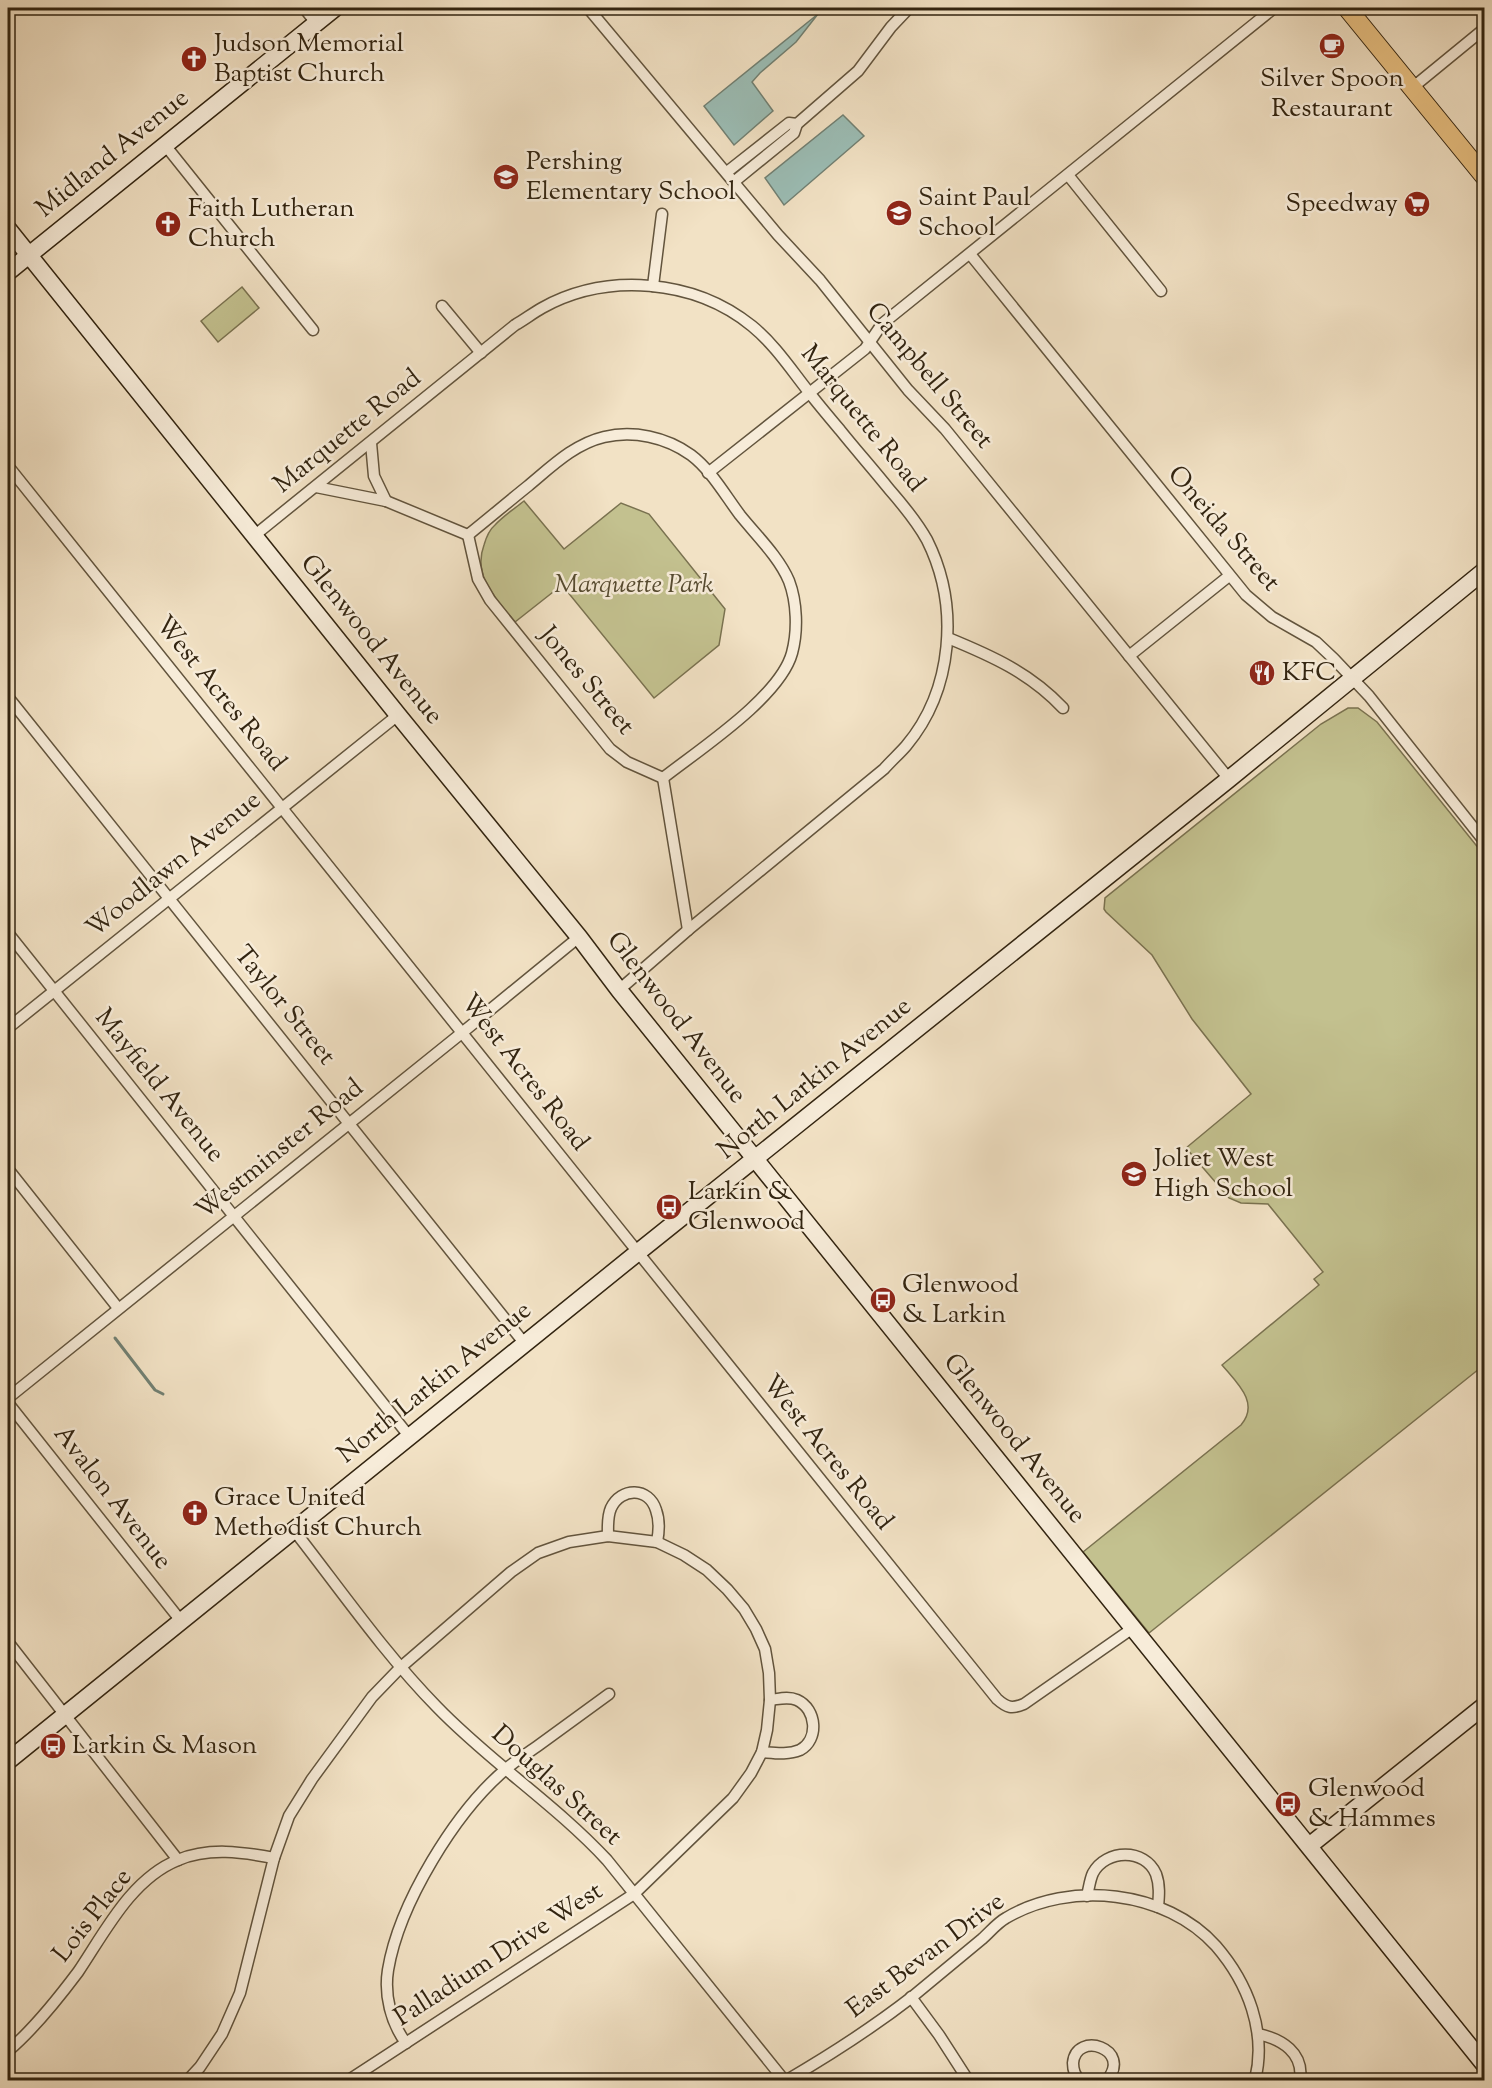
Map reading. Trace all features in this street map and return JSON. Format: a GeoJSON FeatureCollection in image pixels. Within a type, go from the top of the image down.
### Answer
{"type":"FeatureCollection","features":[{"type":"Feature","properties":{"kind":"main road"},"geometry":{"type":"LineString","coordinates":[[1347,8],[1485,176]]}},
{"type":"Feature","properties":{"kind":"street"},"geometry":{"type":"LineString","coordinates":[[304,8],[316,23]]}},
{"type":"Feature","properties":{"kind":"street","name":"Midland Avenue"},"geometry":{"type":"LineString","coordinates":[[8,272],[335,8]]}},
{"type":"Feature","properties":{"kind":"street","name":"Campbell Street"},"geometry":{"type":"LineString","coordinates":[[588,8],[870,341],[908,390],[945,429],[1229,779]]}},
{"type":"Feature","properties":{"kind":"street"},"geometry":{"type":"LineString","coordinates":[[735,182],[794,133],[797,124],[858,71],[891,27],[909,8]]}},
{"type":"Feature","properties":{"kind":"street"},"geometry":{"type":"LineString","coordinates":[[708,473],[865,349],[882,324],[1274,8]]}},
{"type":"Feature","properties":{"kind":"street"},"geometry":{"type":"LineString","coordinates":[[1412,88],[1485,29]]}},
{"type":"Feature","properties":{"kind":"street"},"geometry":{"type":"LineString","coordinates":[[727,172],[789,123],[797,124]]}},
{"type":"Feature","properties":{"kind":"street"},"geometry":{"type":"LineString","coordinates":[[165,145],[313,330]]}},
{"type":"Feature","properties":{"kind":"street"},"geometry":{"type":"LineString","coordinates":[[1068,175],[1161,291]]}},
{"type":"Feature","properties":{"kind":"street"},"geometry":{"type":"LineString","coordinates":[[653,286],[662,214]]}},
{"type":"Feature","properties":{"kind":"street","name":"Glenwood Avenue"},"geometry":{"type":"LineString","coordinates":[[8,229],[1485,2064]]}},
{"type":"Feature","properties":{"kind":"street","name":"Oneida Street"},"geometry":{"type":"LineString","coordinates":[[970,254],[1229,576],[1260,608],[1316,642],[1353,679],[1485,841]]}},
{"type":"Feature","properties":{"kind":"street","name":"Marquette Road"},"geometry":{"type":"LineString","coordinates":[[255,535],[515,326],[543,308],[571,296],[600,288],[628,285],[653,286],[701,296],[727,308],[752,326],[776,349],[909,513],[927,540],[946,598],[948,638],[945,661],[938,689],[923,721],[906,745],[884,769],[688,930],[619,990]]}},
{"type":"Feature","properties":{"kind":"street"},"geometry":{"type":"LineString","coordinates":[[442,306],[481,353]]}},
{"type":"Feature","properties":{"kind":"street"},"geometry":{"type":"LineString","coordinates":[[316,487],[386,501],[468,535],[561,458],[582,445],[603,437],[626,434],[649,436],[669,443],[691,456],[708,473],[774,558],[788,580],[794,601],[796,630],[792,654],[788,662],[780,677],[760,701],[663,778],[688,930]]}},
{"type":"Feature","properties":{"kind":"street"},"geometry":{"type":"LineString","coordinates":[[372,443],[374,476],[386,501]]}},
{"type":"Feature","properties":{"kind":"street","name":"West Acres Road"},"geometry":{"type":"LineString","coordinates":[[8,466],[997,1699],[1006,1707],[1014,1708],[1024,1704],[1133,1628]]}},
{"type":"Feature","properties":{"kind":"street","name":"Jones Street"},"geometry":{"type":"LineString","coordinates":[[468,535],[478,579],[490,600],[610,749],[627,762],[663,778]]}},
{"type":"Feature","properties":{"kind":"street","name":"North Larkin Avenue"},"geometry":{"type":"LineString","coordinates":[[8,1761],[293,1529],[756,1160],[1485,571]]}},
{"type":"Feature","properties":{"kind":"street"},"geometry":{"type":"LineString","coordinates":[[1129,656],[1229,576]]}},
{"type":"Feature","properties":{"kind":"street"},"geometry":{"type":"LineString","coordinates":[[948,638],[1028,676],[1046,689],[1063,708]]}},
{"type":"Feature","properties":{"kind":"street","name":"Taylor Street"},"geometry":{"type":"LineString","coordinates":[[8,697],[525,1344]]}},
{"type":"Feature","properties":{"kind":"street","name":"Woodlawn Avenue"},"geometry":{"type":"LineString","coordinates":[[8,1028],[398,715]]}},
{"type":"Feature","properties":{"kind":"street","name":"Mayfield Avenue"},"geometry":{"type":"LineString","coordinates":[[8,933],[409,1436]]}},
{"type":"Feature","properties":{"kind":"street","name":"Westminster Road"},"geometry":{"type":"LineString","coordinates":[[8,1398],[579,937]]}},
{"type":"Feature","properties":{"kind":"street"},"geometry":{"type":"LineString","coordinates":[[8,1170],[118,1308]]}},
{"type":"Feature","properties":{"kind":"street","name":"Avalon Avenue"},"geometry":{"type":"LineString","coordinates":[[8,1403],[181,1621]]}},
{"type":"Feature","properties":{"kind":"street"},"geometry":{"type":"LineString","coordinates":[[188,2080],[200,2067],[222,2034],[240,1993],[274,1858],[289,1816],[312,1779],[372,1697],[401,1667],[485,1593],[538,1553],[569,1542],[608,1536],[657,1542],[659,1528],[657,1510],[651,1499],[641,1493],[628,1492],[619,1497],[611,1507],[608,1517],[608,1536]]}},
{"type":"Feature","properties":{"kind":"street","name":"Douglas Street"},"geometry":{"type":"LineString","coordinates":[[293,1529],[401,1667],[437,1707],[584,1836],[785,2080]]}},
{"type":"Feature","properties":{"kind":"street","name":"Palladium Drive West"},"geometry":{"type":"LineString","coordinates":[[349,2080],[634,1894],[733,1798],[762,1752],[770,1700],[769,1673],[765,1649],[756,1629],[727,1588],[707,1570],[684,1555],[657,1542]]}},
{"type":"Feature","properties":{"kind":"street"},"geometry":{"type":"LineString","coordinates":[[8,1642],[178,1860]]}},
{"type":"Feature","properties":{"kind":"street"},"geometry":{"type":"LineString","coordinates":[[406,2043],[398,2033],[390,2013],[388,1971],[406,1907],[447,1838],[469,1808],[505,1769],[609,1695]]}},
{"type":"Feature","properties":{"kind":"street"},"geometry":{"type":"LineString","coordinates":[[762,1752],[787,1753],[801,1749],[813,1737],[814,1724],[809,1710],[799,1701],[786,1698],[770,1700]]}},
{"type":"Feature","properties":{"kind":"street"},"geometry":{"type":"LineString","coordinates":[[1309,1846],[1485,1706]]}},
{"type":"Feature","properties":{"kind":"street","name":"Lois Place"},"geometry":{"type":"LineString","coordinates":[[8,2051],[47,2012],[121,1908],[142,1885],[178,1860],[206,1853],[239,1851],[274,1858]]}},
{"type":"Feature","properties":{"kind":"street"},"geometry":{"type":"LineString","coordinates":[[1088,1896],[1094,1872],[1103,1860],[1116,1855],[1135,1856],[1143,1860],[1155,1873],[1159,1887],[1158,1907]]}},
{"type":"Feature","properties":{"kind":"street","name":"East Bevan Drive"},"geometry":{"type":"LineString","coordinates":[[785,2080],[860,2034],[911,1997],[1004,1919],[1031,1906],[1060,1899],[1088,1896],[1129,1899],[1158,1907],[1203,1934],[1227,1958],[1241,1979],[1251,2003],[1258,2034],[1258,2070],[1255,2080]]}},
{"type":"Feature","properties":{"kind":"street"},"geometry":{"type":"LineString","coordinates":[[911,1997],[968,2080]]}},
{"type":"Feature","properties":{"kind":"street"},"geometry":{"type":"LineString","coordinates":[[1258,2034],[1272,2037],[1295,2053],[1301,2072],[1300,2080]]}},
{"type":"Feature","properties":{"kind":"street"},"geometry":{"type":"LineString","coordinates":[[1077,2080],[1073,2065],[1074,2059],[1082,2049],[1094,2045],[1106,2049],[1113,2061],[1112,2074],[1107,2080]]}},
{"type":"Feature","properties":{"kind":"green space"},"geometry":{"type":"Polygon","coordinates":[[[242,287],[259,308],[218,342],[201,321],[242,287]]]}},
{"type":"Feature","properties":{"kind":"green space","name":"Marquette Park"},"geometry":{"type":"Polygon","coordinates":[[[524,501],[564,549],[621,503],[649,514],[725,609],[719,645],[654,698],[562,585],[515,622],[488,587],[481,567],[481,557],[491,529],[524,501]]]}},
{"type":"Feature","properties":{"kind":"green space"},"geometry":{"type":"Polygon","coordinates":[[[1348,708],[1358,708],[1377,722],[1484,855],[1484,1365],[1149,1633],[1083,1552],[1241,1425],[1248,1409],[1247,1401],[1240,1386],[1222,1365],[1319,1285],[1314,1279],[1323,1272],[1268,1204],[1241,1203],[1229,1198],[1186,1148],[1251,1094],[1192,1019],[1152,955],[1106,912],[1105,898],[1321,724],[1348,708]]]}},
{"type":"Feature","properties":{"kind":"water"},"geometry":{"type":"Polygon","coordinates":[[[818,14],[796,42],[752,82],[773,111],[734,145],[704,106],[818,14]]]}},
{"type":"Feature","properties":{"kind":"water"},"geometry":{"type":"Polygon","coordinates":[[[843,115],[864,136],[784,205],[765,178],[843,115]]]}},
{"type":"Feature","properties":{"kind":"waterway"},"geometry":{"type":"LineString","coordinates":[[115,1338],[155,1390],[163,1394]]}},
{"type":"Feature","properties":{"kind":"place","name":"Silver Spoon Restaurant"},"geometry":{"type":"Point","coordinates":[1332,46]}},
{"type":"Feature","properties":{"kind":"place","name":"Judson Memorial Baptist Church"},"geometry":{"type":"Point","coordinates":[194,59]}},
{"type":"Feature","properties":{"kind":"place","name":"Pershing Elementary School"},"geometry":{"type":"Point","coordinates":[506,177]}},
{"type":"Feature","properties":{"kind":"place","name":"Speedway"},"geometry":{"type":"Point","coordinates":[1417,204]}},
{"type":"Feature","properties":{"kind":"place","name":"Saint Paul School"},"geometry":{"type":"Point","coordinates":[899,213]}},
{"type":"Feature","properties":{"kind":"place","name":"Faith Lutheran Church"},"geometry":{"type":"Point","coordinates":[168,224]}},
{"type":"Feature","properties":{"kind":"place","name":"KFC"},"geometry":{"type":"Point","coordinates":[1262,673]}},
{"type":"Feature","properties":{"kind":"place","name":"Joliet West High School"},"geometry":{"type":"Point","coordinates":[1134,1174]}},
{"type":"Feature","properties":{"kind":"place","name":"Larkin & Glenwood"},"geometry":{"type":"Point","coordinates":[669,1207]}},
{"type":"Feature","properties":{"kind":"place","name":"Glenwood & Larkin"},"geometry":{"type":"Point","coordinates":[883,1300]}},
{"type":"Feature","properties":{"kind":"place","name":"Grace United Methodist Church"},"geometry":{"type":"Point","coordinates":[195,1513]}},
{"type":"Feature","properties":{"kind":"place","name":"Larkin & Mason"},"geometry":{"type":"Point","coordinates":[53,1746]}},
{"type":"Feature","properties":{"kind":"place","name":"Glenwood & Hammes"},"geometry":{"type":"Point","coordinates":[1288,1804]}}]}
